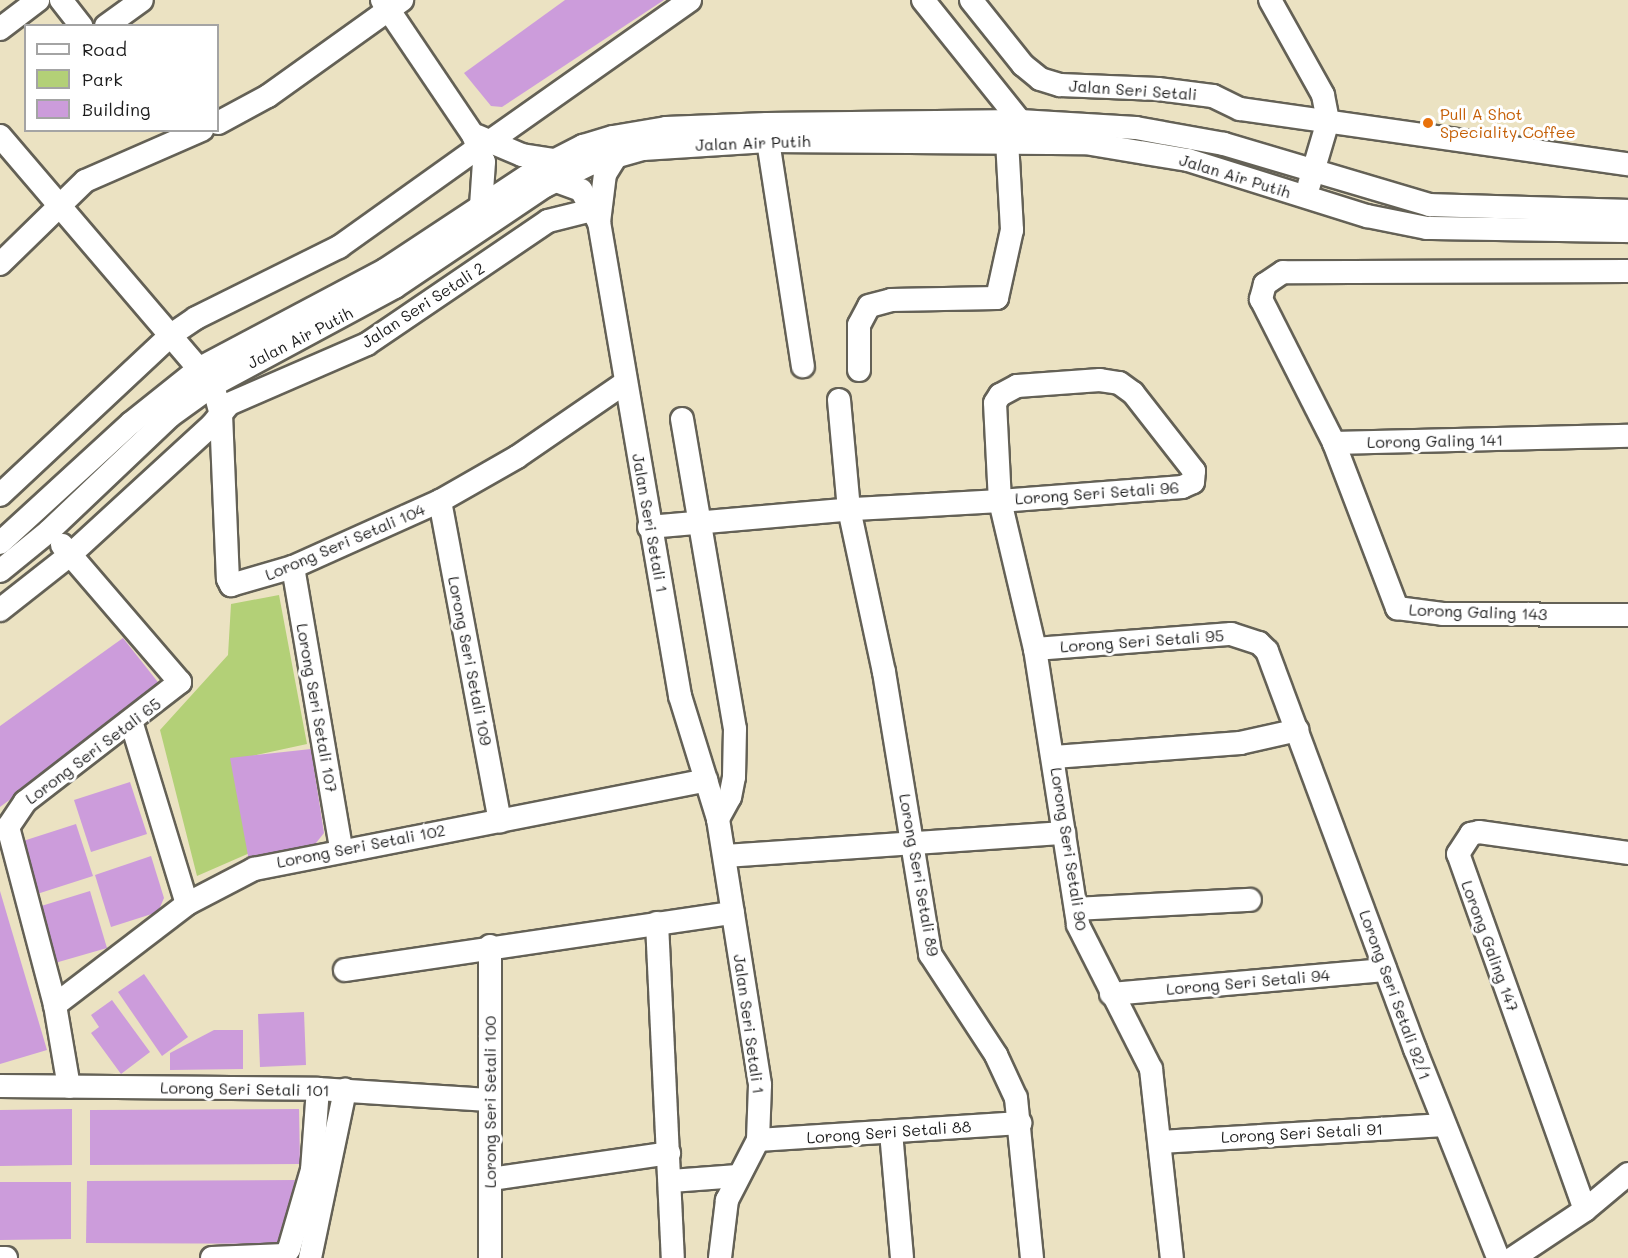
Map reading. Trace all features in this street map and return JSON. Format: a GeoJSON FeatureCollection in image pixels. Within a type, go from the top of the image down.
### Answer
{"type":"FeatureCollection","features":[{"type":"Feature","properties":{"kind":"street"},"geometry":{"type":"LineString","coordinates":[[0,29],[38,0]]}},
{"type":"Feature","properties":{"kind":"street"},"geometry":{"type":"LineString","coordinates":[[61,0],[79,24]]}},
{"type":"Feature","properties":{"kind":"street"},"geometry":{"type":"LineString","coordinates":[[109,24],[142,0]]}},
{"type":"Feature","properties":{"kind":"street"},"geometry":{"type":"LineString","coordinates":[[0,495],[171,335],[196,318],[339,247],[480,141],[690,0]]}},
{"type":"Feature","properties":{"kind":"street"},"geometry":{"type":"LineString","coordinates":[[923,0],[1020,121]]}},
{"type":"Feature","properties":{"kind":"street"},"geometry":{"type":"LineString","coordinates":[[939,19],[961,0]]}},
{"type":"Feature","properties":{"kind":"street","name":"Jalan Seri Setali"},"geometry":{"type":"LineString","coordinates":[[971,0],[1023,65],[1040,79],[1060,86],[1158,89],[1213,96],[1240,109],[1327,127],[1628,164]]}},
{"type":"Feature","properties":{"kind":"street"},"geometry":{"type":"LineString","coordinates":[[1270,0],[1323,94],[1327,127],[1355,184]]}},
{"type":"Feature","properties":{"kind":"street"},"geometry":{"type":"LineString","coordinates":[[219,122],[268,96],[391,4],[480,141],[485,175],[481,206]]}},
{"type":"Feature","properties":{"kind":"street","name":"Jalan Air Putih"},"geometry":{"type":"LineString","coordinates":[[0,543],[131,423],[385,270],[481,206],[555,170],[613,136],[666,128],[1020,121],[1170,133],[1274,159],[1355,184],[1455,207],[1628,211]]}},
{"type":"Feature","properties":{"kind":"street"},"geometry":{"type":"LineString","coordinates":[[1274,159],[1308,147],[1327,127]]}},
{"type":"Feature","properties":{"kind":"street"},"geometry":{"type":"LineString","coordinates":[[1304,196],[1327,127]]}},
{"type":"Feature","properties":{"kind":"street"},"geometry":{"type":"LineString","coordinates":[[0,264],[60,205],[100,172],[170,137],[193,132]]}},
{"type":"Feature","properties":{"kind":"street"},"geometry":{"type":"LineString","coordinates":[[0,136],[206,377]]}},
{"type":"Feature","properties":{"kind":"street","name":"Jalan Seri Setali 1"},"geometry":{"type":"LineString","coordinates":[[480,141],[522,155],[555,170],[581,190],[595,216],[680,696],[718,819],[760,1085],[758,1140],[738,1176],[723,1216],[720,1258]]}},
{"type":"Feature","properties":{"kind":"street"},"geometry":{"type":"LineString","coordinates":[[768,141],[803,366]]}},
{"type":"Feature","properties":{"kind":"street","name":"Jalan Air Putih"},"geometry":{"type":"LineString","coordinates":[[0,570],[49,531],[170,416],[206,377],[395,287],[555,170],[617,155],[669,146],[768,141],[1085,143],[1188,160],[1367,216],[1427,228],[1628,231]]}},
{"type":"Feature","properties":{"kind":"street"},"geometry":{"type":"LineString","coordinates":[[859,370],[859,326],[869,306],[891,300],[997,298],[1012,230],[1006,141]]}},
{"type":"Feature","properties":{"kind":"street","name":"Jalan Seri Setali 1"},"geometry":{"type":"LineString","coordinates":[[595,216],[605,174],[617,155]]}},
{"type":"Feature","properties":{"kind":"street","name":"Jalan Seri Setali 2"},"geometry":{"type":"LineString","coordinates":[[0,610],[70,555],[229,404],[386,334],[548,222],[595,216]]}},
{"type":"Feature","properties":{"kind":"street"},"geometry":{"type":"LineString","coordinates":[[1523,269],[1524,230]]}},
{"type":"Feature","properties":{"kind":"street"},"geometry":{"type":"LineString","coordinates":[[1334,443],[1262,299],[1265,284],[1283,272],[1523,269],[1628,271]]}},
{"type":"Feature","properties":{"kind":"street","name":"Lorong Seri Setali 104"},"geometry":{"type":"LineString","coordinates":[[206,377],[221,414],[228,579],[236,586],[293,567],[440,501],[517,457],[626,382]]}},
{"type":"Feature","properties":{"kind":"street","name":"Lorong Seri Setali 90"},"geometry":{"type":"LineString","coordinates":[[1172,1258],[1151,1069],[1082,936],[1076,909],[1054,757],[1035,649],[1000,501],[995,403],[1000,395],[1017,386],[1100,380],[1119,383],[1133,393],[1194,471],[1193,482]]}},
{"type":"Feature","properties":{"kind":"street","name":"Lorong Seri Setali 89"},"geometry":{"type":"LineString","coordinates":[[839,400],[849,509],[884,672],[930,954],[1008,1076],[1020,1123],[1032,1258]]}},
{"type":"Feature","properties":{"kind":"street"},"geometry":{"type":"LineString","coordinates":[[682,419],[735,729],[734,777],[730,797],[718,819]]}},
{"type":"Feature","properties":{"kind":"street","name":"Lorong Galing 141"},"geometry":{"type":"LineString","coordinates":[[1334,443],[1628,436]]}},
{"type":"Feature","properties":{"kind":"street","name":"Lorong Galing 143"},"geometry":{"type":"LineString","coordinates":[[1334,443],[1391,602],[1397,608],[1443,614],[1628,615]]}},
{"type":"Feature","properties":{"kind":"street","name":"Lorong Seri Setali 96"},"geometry":{"type":"LineString","coordinates":[[649,526],[849,509],[1000,501],[1182,487],[1193,482]]}},
{"type":"Feature","properties":{"kind":"street","name":"Lorong Seri Setali 109"},"geometry":{"type":"LineString","coordinates":[[440,501],[500,821]]}},
{"type":"Feature","properties":{"kind":"street","name":"Lorong Seri Setali 65"},"geometry":{"type":"LineString","coordinates":[[49,531],[179,678],[178,686],[24,802],[8,827],[55,1005],[69,1087]]}},
{"type":"Feature","properties":{"kind":"street","name":"Lorong Seri Setali 107"},"geometry":{"type":"LineString","coordinates":[[293,567],[341,849]]}},
{"type":"Feature","properties":{"kind":"street","name":"Lorong Seri Setali 95"},"geometry":{"type":"LineString","coordinates":[[1035,649],[1231,634],[1248,638],[1259,643],[1273,662],[1298,730]]}},
{"type":"Feature","properties":{"kind":"street"},"geometry":{"type":"LineString","coordinates":[[131,721],[187,904]]}},
{"type":"Feature","properties":{"kind":"street"},"geometry":{"type":"LineString","coordinates":[[1054,757],[1240,743],[1298,730]]}},
{"type":"Feature","properties":{"kind":"street","name":"Lorong Seri Setali 92/1"},"geometry":{"type":"LineString","coordinates":[[1298,730],[1385,970],[1498,1258]]}},
{"type":"Feature","properties":{"kind":"street","name":"Lorong Seri Setali 102"},"geometry":{"type":"LineString","coordinates":[[55,1005],[187,904],[254,869],[341,849],[500,821],[706,780]]}},
{"type":"Feature","properties":{"kind":"street","name":"Lorong Galing 147"},"geometry":{"type":"LineString","coordinates":[[1585,1210],[1458,854],[1471,834],[1479,832],[1628,853]]}},
{"type":"Feature","properties":{"kind":"street"},"geometry":{"type":"LineString","coordinates":[[724,856],[911,842],[1064,834]]}},
{"type":"Feature","properties":{"kind":"street"},"geometry":{"type":"LineString","coordinates":[[1076,909],[1250,900]]}},
{"type":"Feature","properties":{"kind":"street"},"geometry":{"type":"LineString","coordinates":[[345,970],[490,946],[734,913]]}},
{"type":"Feature","properties":{"kind":"street"},"geometry":{"type":"LineString","coordinates":[[657,923],[673,1258]]}},
{"type":"Feature","properties":{"kind":"street","name":"Lorong Seri Setali 100"},"geometry":{"type":"LineString","coordinates":[[490,946],[490,1258]]}},
{"type":"Feature","properties":{"kind":"street","name":"Lorong Seri Setali 94"},"geometry":{"type":"LineString","coordinates":[[1111,994],[1385,970]]}},
{"type":"Feature","properties":{"kind":"street","name":"Lorong Seri Setali 101"},"geometry":{"type":"LineString","coordinates":[[0,1086],[318,1089],[489,1100]]}},
{"type":"Feature","properties":{"kind":"street"},"geometry":{"type":"LineString","coordinates":[[212,1258],[285,1255],[289,1249],[312,1170],[318,1089]]}},
{"type":"Feature","properties":{"kind":"street"},"geometry":{"type":"LineString","coordinates":[[310,1258],[345,1090]]}},
{"type":"Feature","properties":{"kind":"street","name":"Lorong Seri Setali 88"},"geometry":{"type":"LineString","coordinates":[[758,1140],[1020,1123]]}},
{"type":"Feature","properties":{"kind":"street","name":"Lorong Seri Setali 91"},"geometry":{"type":"LineString","coordinates":[[1160,1142],[1444,1125]]}},
{"type":"Feature","properties":{"kind":"street"},"geometry":{"type":"LineString","coordinates":[[891,1132],[902,1258]]}},
{"type":"Feature","properties":{"kind":"street"},"geometry":{"type":"LineString","coordinates":[[491,1179],[669,1153]]}},
{"type":"Feature","properties":{"kind":"street"},"geometry":{"type":"LineString","coordinates":[[1513,1258],[1585,1210],[1628,1174]]}},
{"type":"Feature","properties":{"kind":"street"},"geometry":{"type":"LineString","coordinates":[[671,1181],[738,1176]]}},
{"type":"Feature","properties":{"kind":"street"},"geometry":{"type":"LineString","coordinates":[[0,1258],[6,1258]]}},
{"type":"Feature","properties":{"kind":"street"},"geometry":{"type":"LineString","coordinates":[[720,1258],[730,1258]]}},
{"type":"Feature","properties":{"kind":"green space"},"geometry":{"type":"Polygon","coordinates":[[[279,595],[307,744],[234,760],[252,852],[197,876],[160,730],[228,655],[231,604],[279,595]]]}},
{"type":"Feature","properties":{"kind":"building"},"geometry":{"type":"Polygon","coordinates":[[[565,0],[664,0],[502,107],[491,106],[464,73],[565,0]]]}},
{"type":"Feature","properties":{"kind":"building"},"geometry":{"type":"Polygon","coordinates":[[[123,638],[161,686],[0,807],[0,726],[123,638]]]}},
{"type":"Feature","properties":{"kind":"building"},"geometry":{"type":"Polygon","coordinates":[[[311,749],[324,833],[312,848],[249,861],[230,758],[311,749]]]}},
{"type":"Feature","properties":{"kind":"building"},"geometry":{"type":"Polygon","coordinates":[[[130,782],[147,834],[91,852],[74,800],[130,782]]]}},
{"type":"Feature","properties":{"kind":"building"},"geometry":{"type":"Polygon","coordinates":[[[76,824],[93,876],[37,894],[20,842],[76,824]]]}},
{"type":"Feature","properties":{"kind":"building"},"geometry":{"type":"Polygon","coordinates":[[[151,856],[164,898],[158,912],[111,927],[95,875],[151,856]]]}},
{"type":"Feature","properties":{"kind":"building"},"geometry":{"type":"Polygon","coordinates":[[[0,891],[47,1050],[0,1064],[0,891]]]}},
{"type":"Feature","properties":{"kind":"building"},"geometry":{"type":"Polygon","coordinates":[[[90,891],[107,948],[55,963],[38,907],[90,891]]]}},
{"type":"Feature","properties":{"kind":"building"},"geometry":{"type":"Polygon","coordinates":[[[144,974],[188,1037],[162,1056],[118,992],[144,974]]]}},
{"type":"Feature","properties":{"kind":"building"},"geometry":{"type":"Polygon","coordinates":[[[112,1000],[150,1052],[121,1074],[91,1033],[99,1027],[91,1015],[112,1000]]]}},
{"type":"Feature","properties":{"kind":"building"},"geometry":{"type":"Polygon","coordinates":[[[304,1012],[306,1065],[260,1067],[258,1014],[304,1012]]]}},
{"type":"Feature","properties":{"kind":"building"},"geometry":{"type":"Polygon","coordinates":[[[214,1030],[243,1030],[243,1069],[170,1070],[170,1053],[214,1030]]]}},
{"type":"Feature","properties":{"kind":"building"},"geometry":{"type":"Polygon","coordinates":[[[72,1109],[72,1165],[0,1166],[0,1110],[72,1109]]]}},
{"type":"Feature","properties":{"kind":"building"},"geometry":{"type":"Polygon","coordinates":[[[299,1109],[300,1164],[90,1165],[90,1110],[299,1109]]]}},
{"type":"Feature","properties":{"kind":"building"},"geometry":{"type":"Polygon","coordinates":[[[295,1180],[281,1244],[86,1243],[87,1181],[295,1180]]]}},
{"type":"Feature","properties":{"kind":"building"},"geometry":{"type":"Polygon","coordinates":[[[0,1182],[71,1182],[71,1239],[0,1240],[0,1182]]]}},
{"type":"Feature","properties":{"kind":"place","name":"Pull A Shot Speciality Coffee"},"geometry":{"type":"Point","coordinates":[1428,123]}}]}
